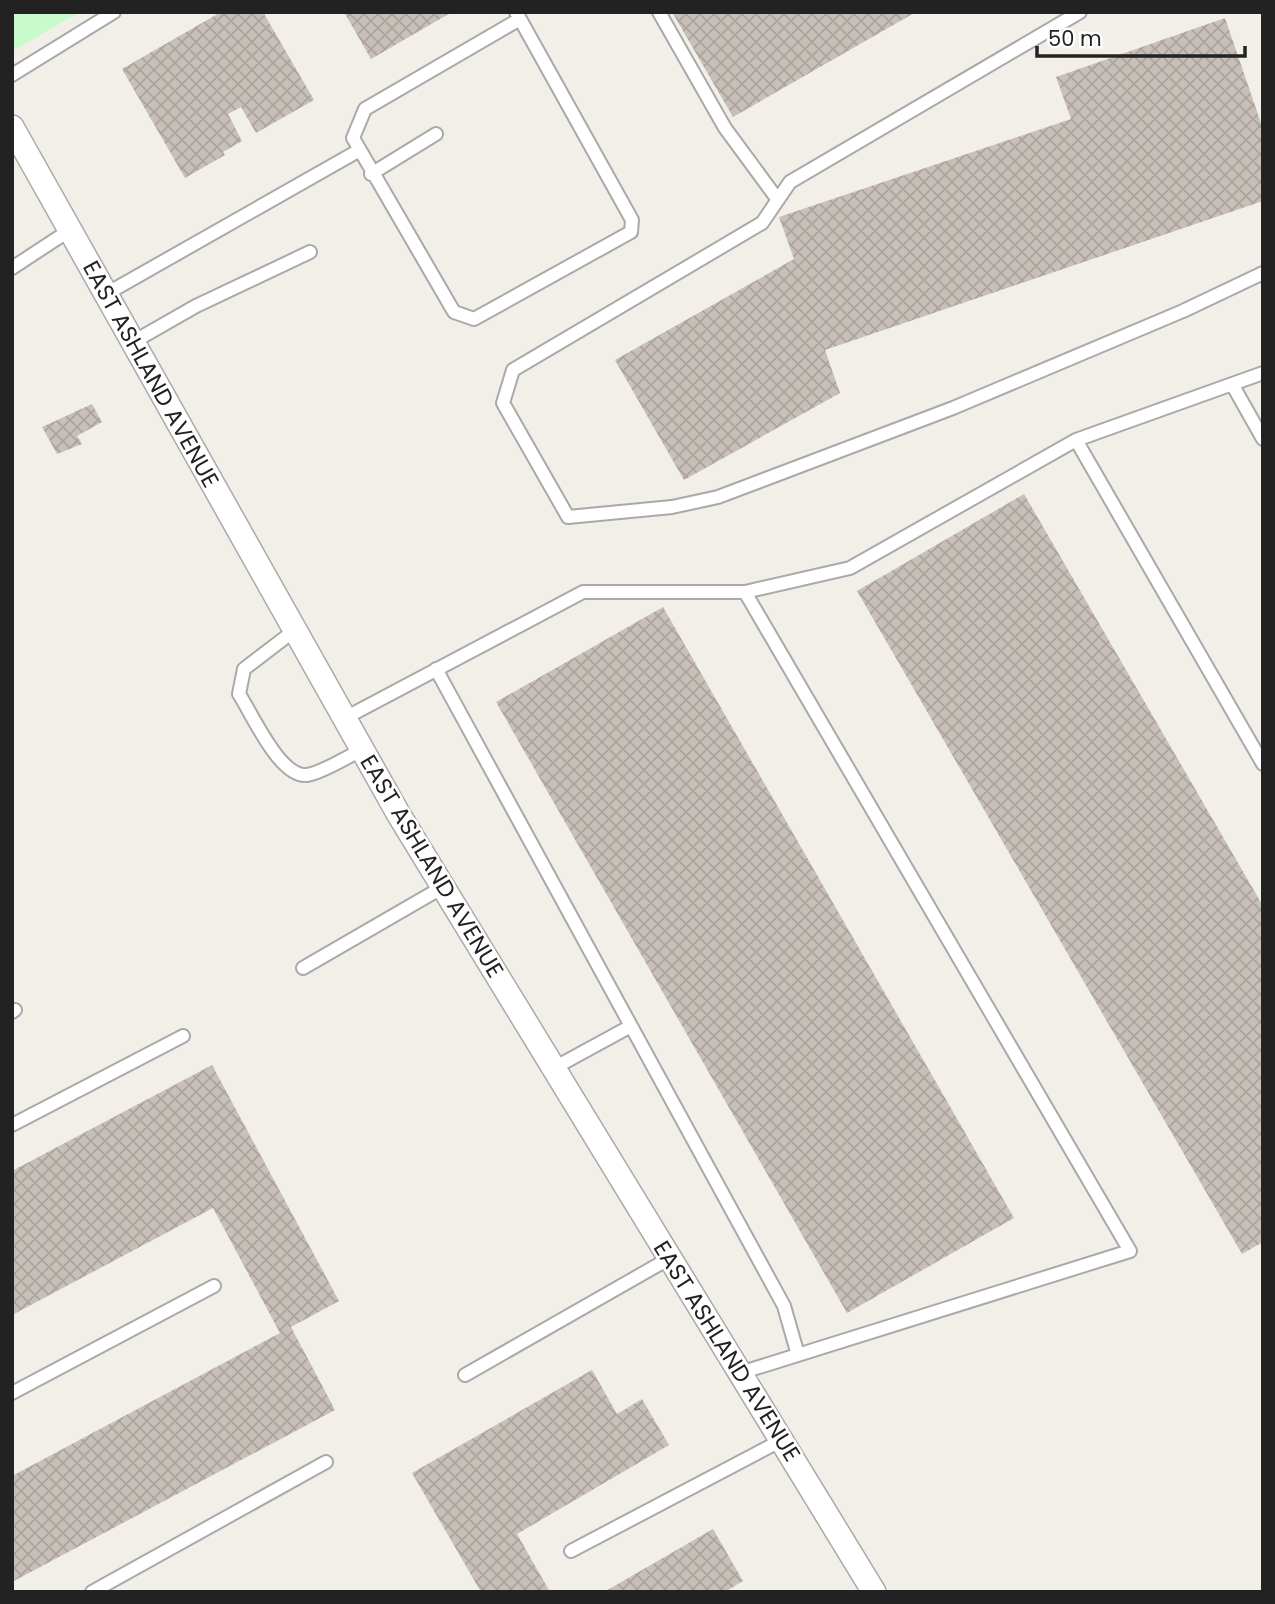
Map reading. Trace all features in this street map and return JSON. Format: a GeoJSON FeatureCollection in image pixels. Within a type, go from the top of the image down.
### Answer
{"type":"FeatureCollection","features":[{"type":"Feature","properties":{"kind":"street","name":"EAST ASHLAND AVENUE"},"geometry":{"type":"LineString","coordinates":[[12,127],[362,750],[874,1592]]}},
{"type":"Feature","properties":{"kind":"lane"},"geometry":{"type":"LineString","coordinates":[[12,75],[114,12]]}},
{"type":"Feature","properties":{"kind":"lane"},"geometry":{"type":"LineString","coordinates":[[660,12],[725,128],[778,200]]}},
{"type":"Feature","properties":{"kind":"lane"},"geometry":{"type":"LineString","coordinates":[[1080,12],[790,182],[762,223],[513,370],[503,403],[568,517],[672,507],[718,497],[965,402],[1182,312],[1263,273]]}},
{"type":"Feature","properties":{"kind":"lane"},"geometry":{"type":"LineString","coordinates":[[518,16],[632,220],[631,232],[474,319],[454,312],[371,174],[353,138],[365,110],[518,16]]}},
{"type":"Feature","properties":{"kind":"lane"},"geometry":{"type":"LineString","coordinates":[[371,174],[436,134]]}},
{"type":"Feature","properties":{"kind":"lane"},"geometry":{"type":"LineString","coordinates":[[106,294],[358,151]]}},
{"type":"Feature","properties":{"kind":"lane"},"geometry":{"type":"LineString","coordinates":[[12,268],[70,230]]}},
{"type":"Feature","properties":{"kind":"lane"},"geometry":{"type":"LineString","coordinates":[[133,342],[196,306],[310,252]]}},
{"type":"Feature","properties":{"kind":"lane"},"geometry":{"type":"LineString","coordinates":[[345,718],[583,592],[746,592],[850,568],[1076,440],[1263,373]]}},
{"type":"Feature","properties":{"kind":"lane"},"geometry":{"type":"LineString","coordinates":[[1232,384],[1263,439]]}},
{"type":"Feature","properties":{"kind":"lane"},"geometry":{"type":"LineString","coordinates":[[1076,440],[1263,764]]}},
{"type":"Feature","properties":{"kind":"lane"},"geometry":{"type":"LineString","coordinates":[[740,1373],[1130,1251],[746,592]]}},
{"type":"Feature","properties":{"kind":"lane"},"geometry":{"type":"LineString","coordinates":[[295,630],[244,669],[239,694],[281,762],[292,771],[307,775],[362,750]]}},
{"type":"Feature","properties":{"kind":"lane"},"geometry":{"type":"LineString","coordinates":[[436,669],[784,1307],[798,1355]]}},
{"type":"Feature","properties":{"kind":"lane"},"geometry":{"type":"LineString","coordinates":[[303,968],[443,887]]}},
{"type":"Feature","properties":{"kind":"lane"},"geometry":{"type":"LineString","coordinates":[[554,1068],[631,1026]]}},
{"type":"Feature","properties":{"kind":"lane"},"geometry":{"type":"LineString","coordinates":[[12,1125],[183,1036]]}},
{"type":"Feature","properties":{"kind":"lane"},"geometry":{"type":"LineString","coordinates":[[465,1375],[670,1258]]}},
{"type":"Feature","properties":{"kind":"lane"},"geometry":{"type":"LineString","coordinates":[[12,1393],[214,1286]]}},
{"type":"Feature","properties":{"kind":"lane"},"geometry":{"type":"LineString","coordinates":[[570,1551],[782,1440]]}},
{"type":"Feature","properties":{"kind":"lane"},"geometry":{"type":"LineString","coordinates":[[92,1592],[326,1462]]}},
{"type":"Feature","properties":{"kind":"green space"},"geometry":{"type":"Polygon","coordinates":[[[12,12],[80,12],[16,49],[12,46],[12,12]]]}},
{"type":"Feature","properties":{"kind":"building"},"geometry":{"type":"Polygon","coordinates":[[[221,12],[263,12],[314,100],[256,133],[241,107],[228,114],[242,141],[223,152],[225,155],[185,178],[122,69],[221,12]]]}},
{"type":"Feature","properties":{"kind":"building"},"geometry":{"type":"Polygon","coordinates":[[[344,12],[452,12],[371,59],[344,12]]]}},
{"type":"Feature","properties":{"kind":"building"},"geometry":{"type":"Polygon","coordinates":[[[672,12],[916,12],[733,117],[672,12]]]}},
{"type":"Feature","properties":{"kind":"building"},"geometry":{"type":"Polygon","coordinates":[[[1225,18],[1263,129],[1263,201],[825,350],[840,393],[684,480],[615,360],[794,259],[779,217],[1071,119],[1056,77],[1225,18]]]}},
{"type":"Feature","properties":{"kind":"building"},"geometry":{"type":"Polygon","coordinates":[[[92,404],[102,422],[77,436],[82,444],[57,454],[42,427],[92,404]]]}},
{"type":"Feature","properties":{"kind":"building"},"geometry":{"type":"Polygon","coordinates":[[[1024,494],[1263,906],[1263,1242],[1242,1254],[857,591],[1024,494]]]}},
{"type":"Feature","properties":{"kind":"building"},"geometry":{"type":"Polygon","coordinates":[[[663,607],[1014,1218],[847,1313],[496,702],[663,607]]]}},
{"type":"Feature","properties":{"kind":"building"},"geometry":{"type":"Polygon","coordinates":[[[212,1065],[339,1301],[291,1327],[335,1410],[12,1582],[12,1476],[280,1333],[213,1208],[12,1315],[12,1171],[212,1065]]]}},
{"type":"Feature","properties":{"kind":"building"},"geometry":{"type":"Polygon","coordinates":[[[592,1370],[617,1414],[642,1399],[669,1445],[517,1534],[550,1592],[481,1592],[412,1473],[592,1370]]]}},
{"type":"Feature","properties":{"kind":"building"},"geometry":{"type":"Polygon","coordinates":[[[713,1529],[743,1581],[725,1592],[604,1592],[713,1529]]]}}]}
